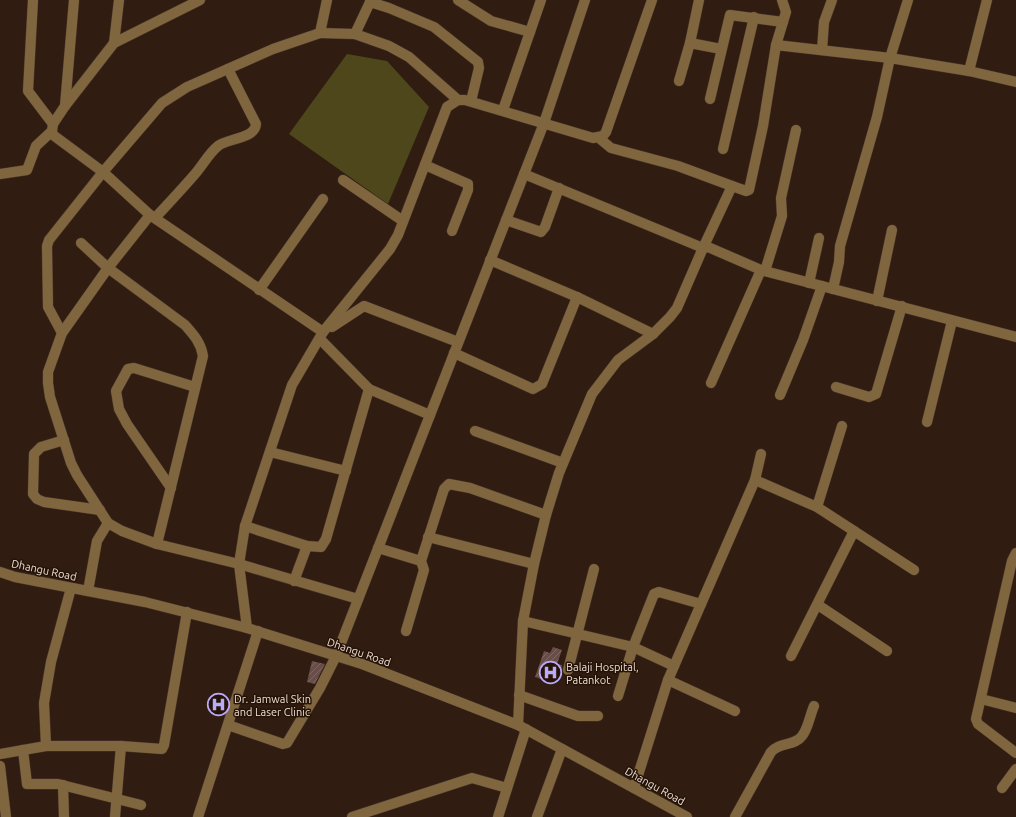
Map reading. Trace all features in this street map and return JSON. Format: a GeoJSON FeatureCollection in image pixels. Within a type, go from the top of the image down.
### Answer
{"type":"FeatureCollection","features":[{"type":"Feature","properties":{"kind":"street"},"geometry":{"type":"LineString","coordinates":[[33,0],[28,91],[52,128],[53,135],[103,172],[153,216],[322,336],[369,389],[430,415]]}},
{"type":"Feature","properties":{"kind":"street"},"geometry":{"type":"LineString","coordinates":[[65,106],[74,0]]}},
{"type":"Feature","properties":{"kind":"street"},"geometry":{"type":"LineString","coordinates":[[114,43],[118,0]]}},
{"type":"Feature","properties":{"kind":"street"},"geometry":{"type":"LineString","coordinates":[[0,174],[28,170],[36,146],[52,128],[65,106],[114,43],[200,0]]}},
{"type":"Feature","properties":{"kind":"street"},"geometry":{"type":"LineString","coordinates":[[320,33],[327,0]]}},
{"type":"Feature","properties":{"kind":"street"},"geometry":{"type":"LineString","coordinates":[[458,0],[491,21],[530,32]]}},
{"type":"Feature","properties":{"kind":"street"},"geometry":{"type":"LineString","coordinates":[[503,110],[541,0]]}},
{"type":"Feature","properties":{"kind":"street"},"geometry":{"type":"LineString","coordinates":[[228,725],[283,744],[287,743],[320,688],[336,656],[544,123],[585,0]]}},
{"type":"Feature","properties":{"kind":"street"},"geometry":{"type":"LineString","coordinates":[[599,138],[606,132],[652,0]]}},
{"type":"Feature","properties":{"kind":"street"},"geometry":{"type":"LineString","coordinates":[[679,81],[690,43],[699,0]]}},
{"type":"Feature","properties":{"kind":"street"},"geometry":{"type":"LineString","coordinates":[[62,333],[48,307],[47,246],[52,234],[162,103],[187,88],[228,69],[273,49],[320,33],[355,34],[389,46],[409,57],[458,100],[503,110],[599,138],[611,148],[678,166],[746,191],[749,190],[763,126],[776,45],[786,12],[782,0]]}},
{"type":"Feature","properties":{"kind":"street"},"geometry":{"type":"LineString","coordinates":[[822,50],[824,22],[832,0]]}},
{"type":"Feature","properties":{"kind":"street"},"geometry":{"type":"LineString","coordinates":[[833,289],[839,262],[840,246],[877,117],[890,58],[908,0]]}},
{"type":"Feature","properties":{"kind":"street"},"geometry":{"type":"LineString","coordinates":[[969,71],[987,0]]}},
{"type":"Feature","properties":{"kind":"street"},"geometry":{"type":"LineString","coordinates":[[355,34],[370,1],[403,13],[434,27],[478,62],[479,68],[471,102]]}},
{"type":"Feature","properties":{"kind":"street"},"geometry":{"type":"LineString","coordinates":[[710,99],[730,15],[783,22]]}},
{"type":"Feature","properties":{"kind":"street"},"geometry":{"type":"LineString","coordinates":[[723,149],[754,17]]}},
{"type":"Feature","properties":{"kind":"street"},"geometry":{"type":"LineString","coordinates":[[690,43],[721,49]]}},
{"type":"Feature","properties":{"kind":"street"},"geometry":{"type":"LineString","coordinates":[[776,45],[890,58],[969,71],[1016,82]]}},
{"type":"Feature","properties":{"kind":"street"},"geometry":{"type":"LineString","coordinates":[[228,69],[256,124],[256,127],[252,133],[224,142],[213,150],[196,174],[153,216],[108,268],[62,333],[48,372],[48,383],[64,440],[77,475],[108,522],[122,532],[157,544],[239,564],[358,599]]}},
{"type":"Feature","properties":{"kind":"street"},"geometry":{"type":"LineString","coordinates":[[247,628],[239,564],[245,526],[292,385],[322,336],[390,249],[403,221],[447,107],[458,100]]}},
{"type":"Feature","properties":{"kind":"street"},"geometry":{"type":"LineString","coordinates":[[711,383],[763,271],[782,216],[781,198],[796,130]]}},
{"type":"Feature","properties":{"kind":"street"},"geometry":{"type":"LineString","coordinates":[[424,165],[468,184],[468,190],[452,231]]}},
{"type":"Feature","properties":{"kind":"street"},"geometry":{"type":"LineString","coordinates":[[524,174],[703,248],[708,247],[763,271],[877,301],[902,306],[952,321],[1016,337]]}},
{"type":"Feature","properties":{"kind":"street"},"geometry":{"type":"LineString","coordinates":[[343,180],[403,221]]}},
{"type":"Feature","properties":{"kind":"street"},"geometry":{"type":"LineString","coordinates":[[498,817],[507,788],[522,727],[519,695],[523,621],[534,564],[546,514],[563,463],[592,394],[618,360],[653,334],[676,308],[732,186]]}},
{"type":"Feature","properties":{"kind":"street"},"geometry":{"type":"LineString","coordinates":[[506,220],[541,232],[559,188]]}},
{"type":"Feature","properties":{"kind":"street"},"geometry":{"type":"LineString","coordinates":[[259,290],[324,199]]}},
{"type":"Feature","properties":{"kind":"street"},"geometry":{"type":"LineString","coordinates":[[877,301],[892,230]]}},
{"type":"Feature","properties":{"kind":"street"},"geometry":{"type":"LineString","coordinates":[[809,283],[819,238]]}},
{"type":"Feature","properties":{"kind":"street"},"geometry":{"type":"LineString","coordinates":[[81,243],[108,268],[185,325],[194,334],[202,348],[203,356],[157,544]]}},
{"type":"Feature","properties":{"kind":"street"},"geometry":{"type":"LineString","coordinates":[[490,260],[577,297],[653,334]]}},
{"type":"Feature","properties":{"kind":"street"},"geometry":{"type":"LineString","coordinates":[[780,395],[803,340],[822,286]]}},
{"type":"Feature","properties":{"kind":"street"},"geometry":{"type":"LineString","coordinates":[[454,353],[536,389],[542,384],[577,297]]}},
{"type":"Feature","properties":{"kind":"street"},"geometry":{"type":"LineString","coordinates":[[322,336],[364,306],[458,342]]}},
{"type":"Feature","properties":{"kind":"street"},"geometry":{"type":"LineString","coordinates":[[836,386],[869,397],[876,394],[902,306]]}},
{"type":"Feature","properties":{"kind":"street"},"geometry":{"type":"LineString","coordinates":[[927,422],[952,321]]}},
{"type":"Feature","properties":{"kind":"street"},"geometry":{"type":"LineString","coordinates":[[171,488],[127,424],[119,409],[116,391],[128,369],[134,368],[195,387]]}},
{"type":"Feature","properties":{"kind":"street"},"geometry":{"type":"LineString","coordinates":[[245,526],[306,546],[319,548],[324,545],[369,389]]}},
{"type":"Feature","properties":{"kind":"street"},"geometry":{"type":"LineString","coordinates":[[817,507],[842,426]]}},
{"type":"Feature","properties":{"kind":"street"},"geometry":{"type":"LineString","coordinates":[[475,431],[563,463]]}},
{"type":"Feature","properties":{"kind":"street"},"geometry":{"type":"LineString","coordinates":[[64,440],[41,446],[34,454],[32,494],[37,499],[44,502],[100,510]]}},
{"type":"Feature","properties":{"kind":"street"},"geometry":{"type":"LineString","coordinates":[[270,452],[346,471]]}},
{"type":"Feature","properties":{"kind":"street"},"geometry":{"type":"LineString","coordinates":[[634,788],[668,680],[755,480],[761,454]]}},
{"type":"Feature","properties":{"kind":"street"},"geometry":{"type":"LineString","coordinates":[[755,480],[817,507],[914,570]]}},
{"type":"Feature","properties":{"kind":"street"},"geometry":{"type":"LineString","coordinates":[[406,631],[424,570],[421,561],[428,536],[444,489],[449,484],[470,488],[546,514]]}},
{"type":"Feature","properties":{"kind":"street"},"geometry":{"type":"LineString","coordinates":[[88,591],[96,542],[108,522]]}},
{"type":"Feature","properties":{"kind":"street"},"geometry":{"type":"LineString","coordinates":[[791,656],[854,531]]}},
{"type":"Feature","properties":{"kind":"street"},"geometry":{"type":"LineString","coordinates":[[428,536],[534,564]]}},
{"type":"Feature","properties":{"kind":"street"},"geometry":{"type":"LineString","coordinates":[[294,581],[306,546]]}},
{"type":"Feature","properties":{"kind":"street"},"geometry":{"type":"LineString","coordinates":[[378,548],[421,561]]}},
{"type":"Feature","properties":{"kind":"street"},"geometry":{"type":"LineString","coordinates":[[1016,553],[976,719],[978,724],[1016,752]]}},
{"type":"Feature","properties":{"kind":"street"},"geometry":{"type":"LineString","coordinates":[[568,670],[594,570]]}},
{"type":"Feature","properties":{"kind":"street","name":"Dhangu Road"},"geometry":{"type":"LineString","coordinates":[[0,572],[16,577],[145,602],[186,612],[258,631],[362,664],[522,727],[687,817]]}},
{"type":"Feature","properties":{"kind":"street"},"geometry":{"type":"LineString","coordinates":[[46,746],[44,703],[51,662],[71,588]]}},
{"type":"Feature","properties":{"kind":"street"},"geometry":{"type":"LineString","coordinates":[[618,696],[633,647],[654,594],[656,592],[701,604]]}},
{"type":"Feature","properties":{"kind":"street"},"geometry":{"type":"LineString","coordinates":[[818,605],[887,651]]}},
{"type":"Feature","properties":{"kind":"street"},"geometry":{"type":"LineString","coordinates":[[0,754],[46,746],[121,746],[160,750],[163,748],[186,612]]}},
{"type":"Feature","properties":{"kind":"street"},"geometry":{"type":"LineString","coordinates":[[523,621],[633,647],[674,666]]}},
{"type":"Feature","properties":{"kind":"street"},"geometry":{"type":"LineString","coordinates":[[198,817],[258,631]]}},
{"type":"Feature","properties":{"kind":"street"},"geometry":{"type":"LineString","coordinates":[[668,680],[735,711]]}},
{"type":"Feature","properties":{"kind":"street"},"geometry":{"type":"LineString","coordinates":[[519,695],[578,716],[598,716]]}},
{"type":"Feature","properties":{"kind":"street"},"geometry":{"type":"LineString","coordinates":[[980,699],[1016,708]]}},
{"type":"Feature","properties":{"kind":"street"},"geometry":{"type":"LineString","coordinates":[[735,817],[771,752],[775,747],[797,740],[802,736],[814,706]]}},
{"type":"Feature","properties":{"kind":"street"},"geometry":{"type":"LineString","coordinates":[[115,817],[121,746]]}},
{"type":"Feature","properties":{"kind":"street"},"geometry":{"type":"LineString","coordinates":[[538,817],[562,749]]}},
{"type":"Feature","properties":{"kind":"street"},"geometry":{"type":"LineString","coordinates":[[23,750],[27,784],[62,785],[141,805]]}},
{"type":"Feature","properties":{"kind":"street"},"geometry":{"type":"LineString","coordinates":[[0,766],[6,817]]}},
{"type":"Feature","properties":{"kind":"street"},"geometry":{"type":"LineString","coordinates":[[1002,788],[1016,769]]}},
{"type":"Feature","properties":{"kind":"street"},"geometry":{"type":"LineString","coordinates":[[352,817],[472,778],[507,788]]}},
{"type":"Feature","properties":{"kind":"street"},"geometry":{"type":"LineString","coordinates":[[62,785],[64,817]]}},
{"type":"Feature","properties":{"kind":"shaded area"},"geometry":{"type":"Polygon","coordinates":[[[347,54],[387,61],[429,107],[388,204],[289,134],[347,54]]]}},
{"type":"Feature","properties":{"kind":"building"},"geometry":{"type":"Polygon","coordinates":[[[553,647],[562,650],[557,664],[562,665],[560,678],[553,676],[551,682],[535,677],[544,651],[550,653],[553,647]]]}},
{"type":"Feature","properties":{"kind":"building"},"geometry":{"type":"Polygon","coordinates":[[[312,661],[325,664],[315,684],[307,682],[312,661]]]}},
{"type":"Feature","properties":{"kind":"building"},"geometry":{"type":"Polygon","coordinates":[[[216,695],[227,699],[223,710],[212,706],[216,695]]]}},
{"type":"Feature","properties":{"kind":"place","name":"Balaji Hospital, Patankot"},"geometry":{"type":"Point","coordinates":[551,673]}},
{"type":"Feature","properties":{"kind":"place","name":"Dr. Jamwal Skin and Laser Clinic"},"geometry":{"type":"Point","coordinates":[219,705]}}]}
